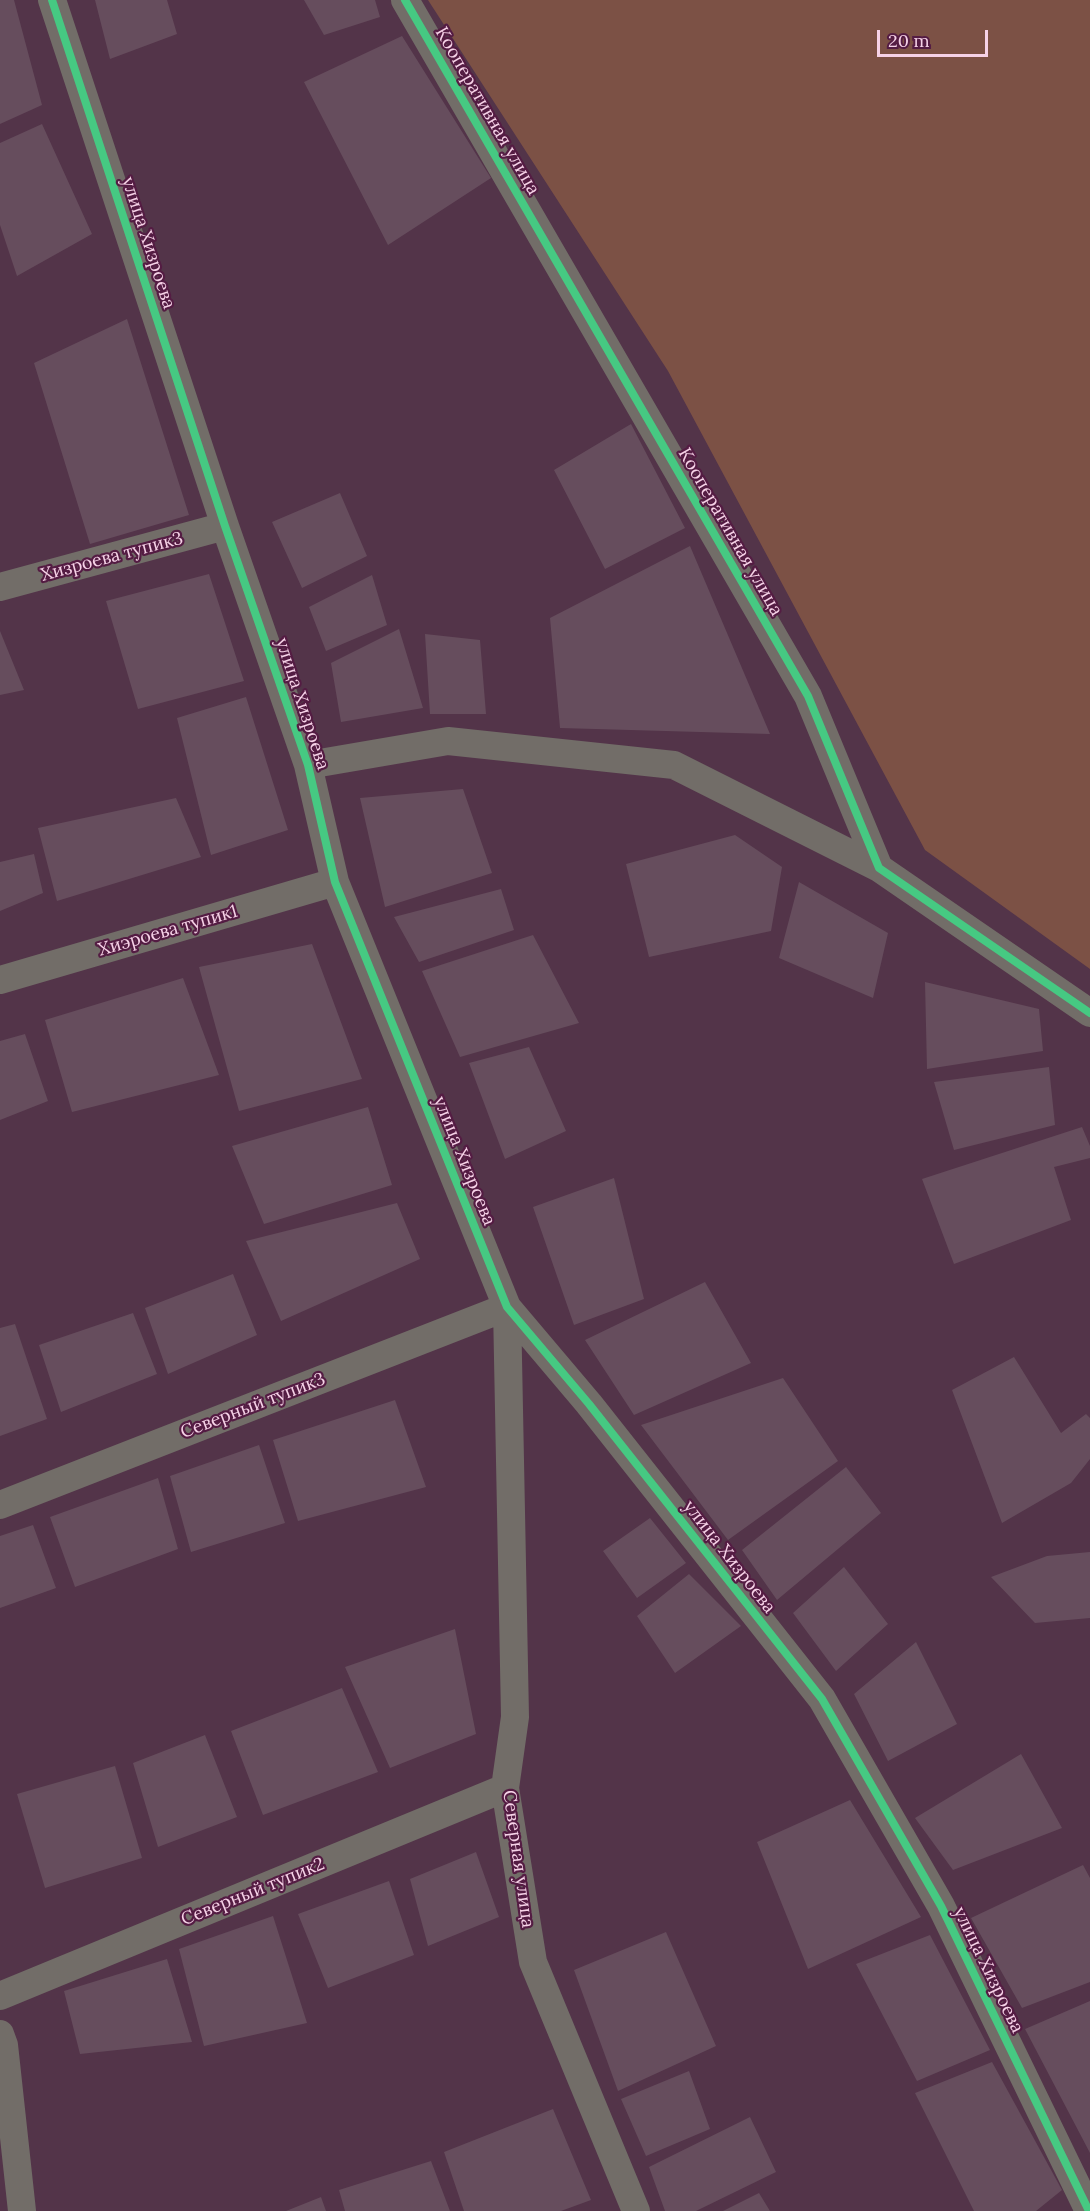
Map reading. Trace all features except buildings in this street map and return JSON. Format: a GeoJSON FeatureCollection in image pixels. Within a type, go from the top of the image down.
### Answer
{"type":"FeatureCollection","features":[{"type":"Feature","properties":{"kind":"street","name":"улица Хизроева"},"geometry":{"type":"LineString","coordinates":[[52,0],[225,526],[308,765],[335,882],[507,1307],[589,1404],[822,1699],[941,1906],[1089,2211]]}},
{"type":"Feature","properties":{"kind":"street","name":"Кооперативная улица"},"geometry":{"type":"LineString","coordinates":[[405,0],[808,696],[879,868]]}},
{"type":"Feature","properties":{"kind":"street","name":"Хизроева тупик3"},"geometry":{"type":"LineString","coordinates":[[0,587],[225,526]]}},
{"type":"Feature","properties":{"kind":"street"},"geometry":{"type":"LineString","coordinates":[[308,765],[448,741],[674,765],[879,868],[1090,1013]]}},
{"type":"Feature","properties":{"kind":"street","name":"Хиэроева тупик1"},"geometry":{"type":"LineString","coordinates":[[0,980],[335,882]]}},
{"type":"Feature","properties":{"kind":"street","name":"Северный тупик3"},"geometry":{"type":"LineString","coordinates":[[0,1504],[507,1307]]}},
{"type":"Feature","properties":{"kind":"street","name":"Северная улица"},"geometry":{"type":"LineString","coordinates":[[507,1307],[515,1717],[506,1788],[534,1962],[630,2209]]}},
{"type":"Feature","properties":{"kind":"street","name":"Северный тупик2"},"geometry":{"type":"LineString","coordinates":[[0,1996],[506,1788]]}},
{"type":"Feature","properties":{"kind":"street"},"geometry":{"type":"LineString","coordinates":[[0,2034],[4,2045],[22,2211]]}},
{"type":"Feature","properties":{"kind":"shaded area"},"geometry":{"type":"Polygon","coordinates":[[[428,0],[1090,0],[1090,969],[925,850],[668,371],[428,0]]]}},
{"type":"Feature","properties":{"kind":"cycle path"},"geometry":{"type":"LineString","coordinates":[[52,0],[225,526],[308,765],[335,882],[507,1307],[589,1404],[822,1699],[941,1906],[1089,2211]]}},
{"type":"Feature","properties":{"kind":"cycle path"},"geometry":{"type":"LineString","coordinates":[[405,0],[808,696],[879,868],[1090,1013]]}}]}
